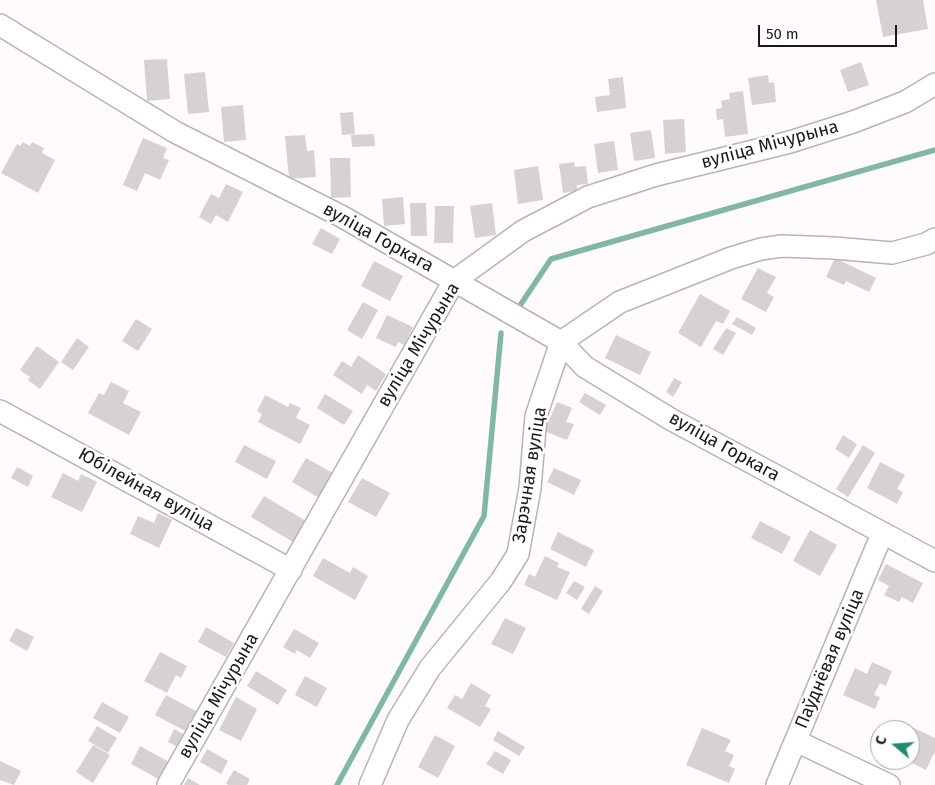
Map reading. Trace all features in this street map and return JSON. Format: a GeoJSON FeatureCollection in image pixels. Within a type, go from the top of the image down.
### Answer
{"type":"FeatureCollection","features":[{"type":"Feature","properties":{"kind":"street","name":"вуліца Горкага"},"geometry":{"type":"LineString","coordinates":[[0,25],[175,132],[341,216],[560,342],[586,367],[672,420],[935,561]]}},
{"type":"Feature","properties":{"kind":"street","name":"вуліца Мічурына"},"geometry":{"type":"LineString","coordinates":[[168,785],[454,281],[523,231],[588,197],[656,175],[799,140],[905,102],[935,84]]}},
{"type":"Feature","properties":{"kind":"street"},"geometry":{"type":"LineString","coordinates":[[560,342],[620,302],[731,258],[760,249],[782,246],[892,253],[926,244],[935,239]]}},
{"type":"Feature","properties":{"kind":"street","name":"Зарэчная вуліца"},"geometry":{"type":"LineString","coordinates":[[370,785],[398,720],[430,668],[501,581],[518,554],[530,488],[536,416],[560,342]]}},
{"type":"Feature","properties":{"kind":"street","name":"Юбілейная вуліца"},"geometry":{"type":"LineString","coordinates":[[0,411],[291,570]]}},
{"type":"Feature","properties":{"kind":"street","name":"Паўднёвая вуліца"},"geometry":{"type":"LineString","coordinates":[[777,785],[882,534]]}},
{"type":"Feature","properties":{"kind":"street"},"geometry":{"type":"LineString","coordinates":[[796,740],[889,785]]}},
{"type":"Feature","properties":{"kind":"building"},"geometry":{"type":"Polygon","coordinates":[[[876,0],[923,0],[928,29],[883,37],[876,0]]]}},
{"type":"Feature","properties":{"kind":"building"},"geometry":{"type":"Polygon","coordinates":[[[167,59],[170,99],[147,101],[144,60],[167,59]]]}},
{"type":"Feature","properties":{"kind":"building"},"geometry":{"type":"Polygon","coordinates":[[[861,62],[869,85],[848,92],[840,70],[861,62]]]}},
{"type":"Feature","properties":{"kind":"building"},"geometry":{"type":"Polygon","coordinates":[[[205,72],[209,112],[188,114],[184,74],[205,72]]]}},
{"type":"Feature","properties":{"kind":"building"},"geometry":{"type":"Polygon","coordinates":[[[768,75],[769,83],[774,82],[776,102],[752,105],[748,78],[768,75]]]}},
{"type":"Feature","properties":{"kind":"building"},"geometry":{"type":"Polygon","coordinates":[[[623,77],[626,108],[597,112],[595,97],[610,95],[608,79],[623,77]]]}},
{"type":"Feature","properties":{"kind":"building"},"geometry":{"type":"Polygon","coordinates":[[[743,91],[748,134],[725,137],[723,119],[717,120],[716,109],[722,108],[721,101],[730,99],[729,93],[743,91]]]}},
{"type":"Feature","properties":{"kind":"building"},"geometry":{"type":"Polygon","coordinates":[[[243,105],[246,140],[224,142],[221,107],[243,105]]]}},
{"type":"Feature","properties":{"kind":"building"},"geometry":{"type":"Polygon","coordinates":[[[353,112],[355,134],[342,135],[340,113],[353,112]]]}},
{"type":"Feature","properties":{"kind":"building"},"geometry":{"type":"Polygon","coordinates":[[[684,119],[686,152],[665,154],[663,120],[684,119]]]}},
{"type":"Feature","properties":{"kind":"building"},"geometry":{"type":"Polygon","coordinates":[[[651,130],[655,158],[634,161],[630,133],[651,130]]]}},
{"type":"Feature","properties":{"kind":"building"},"geometry":{"type":"Polygon","coordinates":[[[374,134],[375,146],[352,147],[351,135],[374,134]]]}},
{"type":"Feature","properties":{"kind":"building"},"geometry":{"type":"Polygon","coordinates":[[[305,135],[307,151],[314,150],[316,177],[289,179],[285,136],[305,135]]]}},
{"type":"Feature","properties":{"kind":"building"},"geometry":{"type":"Polygon","coordinates":[[[143,138],[167,148],[163,158],[169,160],[160,180],[145,173],[137,191],[123,185],[143,138]]]}},
{"type":"Feature","properties":{"kind":"building"},"geometry":{"type":"Polygon","coordinates":[[[614,141],[618,170],[598,173],[594,144],[614,141]]]}},
{"type":"Feature","properties":{"kind":"building"},"geometry":{"type":"Polygon","coordinates":[[[23,142],[30,146],[32,142],[44,148],[42,153],[55,160],[38,193],[1,173],[17,144],[20,146],[23,142]]]}},
{"type":"Feature","properties":{"kind":"building"},"geometry":{"type":"Polygon","coordinates":[[[330,158],[350,158],[351,197],[331,198],[330,158]]]}},
{"type":"Feature","properties":{"kind":"building"},"geometry":{"type":"Polygon","coordinates":[[[574,162],[575,167],[586,166],[588,184],[577,185],[577,191],[563,193],[559,164],[574,162]]]}},
{"type":"Feature","properties":{"kind":"building"},"geometry":{"type":"Polygon","coordinates":[[[538,166],[543,200],[518,204],[514,170],[538,166]]]}},
{"type":"Feature","properties":{"kind":"building"},"geometry":{"type":"Polygon","coordinates":[[[226,184],[243,192],[228,222],[216,215],[211,224],[199,217],[211,194],[219,198],[226,184]]]}},
{"type":"Feature","properties":{"kind":"building"},"geometry":{"type":"Polygon","coordinates":[[[403,197],[405,224],[384,226],[382,199],[403,197]]]}},
{"type":"Feature","properties":{"kind":"building"},"geometry":{"type":"Polygon","coordinates":[[[410,203],[426,203],[427,236],[411,236],[410,203]]]}},
{"type":"Feature","properties":{"kind":"building"},"geometry":{"type":"Polygon","coordinates":[[[492,203],[496,235],[475,238],[470,206],[492,203]]]}},
{"type":"Feature","properties":{"kind":"building"},"geometry":{"type":"Polygon","coordinates":[[[435,206],[454,206],[453,243],[434,243],[435,206]]]}},
{"type":"Feature","properties":{"kind":"building"},"geometry":{"type":"Polygon","coordinates":[[[321,228],[340,239],[332,254],[312,244],[321,228]]]}},
{"type":"Feature","properties":{"kind":"building"},"geometry":{"type":"Polygon","coordinates":[[[835,258],[876,278],[869,292],[846,281],[844,285],[826,277],[835,258]]]}},
{"type":"Feature","properties":{"kind":"building"},"geometry":{"type":"Polygon","coordinates":[[[374,261],[403,276],[390,301],[361,286],[374,261]]]}},
{"type":"Feature","properties":{"kind":"building"},"geometry":{"type":"Polygon","coordinates":[[[758,268],[776,277],[767,293],[774,297],[766,312],[741,299],[758,268]]]}},
{"type":"Feature","properties":{"kind":"building"},"geometry":{"type":"Polygon","coordinates":[[[700,294],[730,311],[723,324],[716,321],[701,347],[678,333],[700,294]]]}},
{"type":"Feature","properties":{"kind":"building"},"geometry":{"type":"Polygon","coordinates":[[[363,302],[378,310],[362,339],[347,330],[363,302]]]}},
{"type":"Feature","properties":{"kind":"building"},"geometry":{"type":"Polygon","coordinates":[[[387,315],[413,327],[404,345],[398,342],[396,347],[376,338],[387,315]]]}},
{"type":"Feature","properties":{"kind":"building"},"geometry":{"type":"Polygon","coordinates":[[[737,317],[756,328],[752,335],[732,324],[737,317]]]}},
{"type":"Feature","properties":{"kind":"building"},"geometry":{"type":"Polygon","coordinates":[[[136,319],[152,329],[138,351],[122,341],[136,319]]]}},
{"type":"Feature","properties":{"kind":"building"},"geometry":{"type":"Polygon","coordinates":[[[726,328],[736,333],[723,355],[713,349],[726,328]]]}},
{"type":"Feature","properties":{"kind":"building"},"geometry":{"type":"Polygon","coordinates":[[[616,335],[651,352],[640,375],[605,358],[616,335]]]}},
{"type":"Feature","properties":{"kind":"building"},"geometry":{"type":"Polygon","coordinates":[[[77,338],[89,347],[73,370],[61,362],[77,338]]]}},
{"type":"Feature","properties":{"kind":"building"},"geometry":{"type":"Polygon","coordinates":[[[37,346],[59,362],[40,389],[28,380],[30,377],[20,370],[37,346]]]}},
{"type":"Feature","properties":{"kind":"building"},"geometry":{"type":"Polygon","coordinates":[[[358,355],[386,374],[376,391],[367,385],[362,394],[333,375],[342,361],[351,367],[358,355]]]}},
{"type":"Feature","properties":{"kind":"building"},"geometry":{"type":"Polygon","coordinates":[[[674,378],[682,382],[673,397],[666,392],[674,378]]]}},
{"type":"Feature","properties":{"kind":"building"},"geometry":{"type":"Polygon","coordinates":[[[111,382],[129,391],[123,403],[141,412],[129,435],[88,413],[99,393],[104,395],[111,382]]]}},
{"type":"Feature","properties":{"kind":"building"},"geometry":{"type":"Polygon","coordinates":[[[585,393],[606,405],[600,415],[579,402],[585,393]]]}},
{"type":"Feature","properties":{"kind":"building"},"geometry":{"type":"Polygon","coordinates":[[[325,394],[353,411],[344,425],[317,408],[325,394]]]}},
{"type":"Feature","properties":{"kind":"building"},"geometry":{"type":"Polygon","coordinates":[[[265,395],[288,407],[290,403],[301,408],[296,418],[310,425],[300,444],[258,422],[262,414],[257,411],[265,395]]]}},
{"type":"Feature","properties":{"kind":"building"},"geometry":{"type":"Polygon","coordinates":[[[557,402],[572,408],[566,422],[574,424],[567,440],[544,431],[557,402]]]}},
{"type":"Feature","properties":{"kind":"building"},"geometry":{"type":"Polygon","coordinates":[[[843,435],[857,444],[849,458],[835,449],[843,435]]]}},
{"type":"Feature","properties":{"kind":"building"},"geometry":{"type":"Polygon","coordinates":[[[244,445],[276,461],[267,479],[235,462],[244,445]]]}},
{"type":"Feature","properties":{"kind":"building"},"geometry":{"type":"Polygon","coordinates":[[[863,445],[875,453],[848,497],[836,489],[863,445]]]}},
{"type":"Feature","properties":{"kind":"building"},"geometry":{"type":"Polygon","coordinates":[[[306,458],[333,473],[319,498],[292,482],[306,458]]]}},
{"type":"Feature","properties":{"kind":"building"},"geometry":{"type":"Polygon","coordinates":[[[880,462],[905,475],[897,489],[903,492],[897,504],[867,488],[880,462]]]}},
{"type":"Feature","properties":{"kind":"building"},"geometry":{"type":"Polygon","coordinates":[[[17,467],[33,476],[28,487],[11,478],[17,467]]]}},
{"type":"Feature","properties":{"kind":"building"},"geometry":{"type":"Polygon","coordinates":[[[554,468],[581,480],[574,495],[547,482],[554,468]]]}},
{"type":"Feature","properties":{"kind":"building"},"geometry":{"type":"Polygon","coordinates":[[[63,473],[78,481],[81,474],[97,482],[82,512],[51,497],[63,473]]]}},
{"type":"Feature","properties":{"kind":"building"},"geometry":{"type":"Polygon","coordinates":[[[362,478],[390,493],[376,517],[348,502],[362,478]]]}},
{"type":"Feature","properties":{"kind":"building"},"geometry":{"type":"Polygon","coordinates":[[[264,496],[306,521],[293,542],[251,517],[264,496]]]}},
{"type":"Feature","properties":{"kind":"building"},"geometry":{"type":"Polygon","coordinates":[[[158,513],[172,520],[159,548],[130,534],[138,516],[154,523],[158,513]]]}},
{"type":"Feature","properties":{"kind":"building"},"geometry":{"type":"Polygon","coordinates":[[[760,521],[791,537],[782,554],[751,538],[760,521]]]}},
{"type":"Feature","properties":{"kind":"building"},"geometry":{"type":"Polygon","coordinates":[[[810,530],[837,545],[820,576],[793,561],[810,530]]]}},
{"type":"Feature","properties":{"kind":"building"},"geometry":{"type":"Polygon","coordinates":[[[558,532],[594,550],[586,567],[550,549],[558,532]]]}},
{"type":"Feature","properties":{"kind":"building"},"geometry":{"type":"Polygon","coordinates":[[[545,556],[559,563],[557,567],[570,572],[557,600],[524,585],[529,574],[535,577],[545,556]]]}},
{"type":"Feature","properties":{"kind":"building"},"geometry":{"type":"Polygon","coordinates":[[[323,558],[350,573],[353,567],[368,576],[355,600],[313,576],[323,558]]]}},
{"type":"Feature","properties":{"kind":"building"},"geometry":{"type":"Polygon","coordinates":[[[886,564],[923,583],[913,603],[902,597],[899,602],[884,595],[889,586],[878,580],[886,564]]]}},
{"type":"Feature","properties":{"kind":"building"},"geometry":{"type":"Polygon","coordinates":[[[574,581],[585,587],[577,600],[566,593],[574,581]]]}},
{"type":"Feature","properties":{"kind":"building"},"geometry":{"type":"Polygon","coordinates":[[[595,586],[603,591],[589,614],[581,609],[595,586]]]}},
{"type":"Feature","properties":{"kind":"building"},"geometry":{"type":"Polygon","coordinates":[[[505,618],[526,628],[513,654],[491,644],[505,618]]]}},
{"type":"Feature","properties":{"kind":"building"},"geometry":{"type":"Polygon","coordinates":[[[206,627],[234,643],[226,657],[198,642],[206,627]]]}},
{"type":"Feature","properties":{"kind":"building"},"geometry":{"type":"Polygon","coordinates":[[[16,628],[34,637],[27,651],[9,641],[16,628]]]}},
{"type":"Feature","properties":{"kind":"building"},"geometry":{"type":"Polygon","coordinates":[[[294,629],[319,643],[310,658],[297,650],[295,654],[283,647],[294,629]]]}},
{"type":"Feature","properties":{"kind":"building"},"geometry":{"type":"Polygon","coordinates":[[[160,652],[187,666],[181,678],[176,675],[167,693],[144,681],[160,652]]]}},
{"type":"Feature","properties":{"kind":"building"},"geometry":{"type":"Polygon","coordinates":[[[872,662],[892,671],[886,686],[880,683],[874,695],[880,697],[875,709],[843,695],[855,668],[867,674],[872,662]]]}},
{"type":"Feature","properties":{"kind":"building"},"geometry":{"type":"Polygon","coordinates":[[[256,671],[287,690],[278,705],[247,686],[256,671]]]}},
{"type":"Feature","properties":{"kind":"building"},"geometry":{"type":"Polygon","coordinates":[[[305,676],[327,688],[317,707],[295,695],[305,676]]]}},
{"type":"Feature","properties":{"kind":"building"},"geometry":{"type":"Polygon","coordinates":[[[471,683],[491,695],[485,706],[491,709],[480,727],[447,708],[455,695],[462,699],[471,683]]]}},
{"type":"Feature","properties":{"kind":"building"},"geometry":{"type":"Polygon","coordinates":[[[166,695],[198,712],[187,732],[155,715],[166,695]]]}},
{"type":"Feature","properties":{"kind":"building"},"geometry":{"type":"Polygon","coordinates":[[[236,697],[257,709],[241,741],[219,730],[236,697]]]}},
{"type":"Feature","properties":{"kind":"building"},"geometry":{"type":"Polygon","coordinates":[[[102,702],[129,717],[120,733],[93,718],[102,702]]]}},
{"type":"Feature","properties":{"kind":"building"},"geometry":{"type":"Polygon","coordinates":[[[97,726],[117,738],[108,753],[88,741],[97,726]]]}},
{"type":"Feature","properties":{"kind":"building"},"geometry":{"type":"Polygon","coordinates":[[[702,728],[731,740],[725,751],[734,755],[729,766],[735,769],[729,783],[686,765],[702,728]]]}},
{"type":"Feature","properties":{"kind":"building"},"geometry":{"type":"Polygon","coordinates":[[[174,729],[185,735],[179,748],[168,742],[174,729]]]}},
{"type":"Feature","properties":{"kind":"building"},"geometry":{"type":"Polygon","coordinates":[[[498,731],[525,747],[519,756],[493,740],[498,731]]]}},
{"type":"Feature","properties":{"kind":"building"},"geometry":{"type":"Polygon","coordinates":[[[920,731],[935,738],[935,754],[926,770],[920,767],[920,731]]]}},
{"type":"Feature","properties":{"kind":"building"},"geometry":{"type":"Polygon","coordinates":[[[435,735],[455,746],[438,778],[418,767],[435,735]]]}},
{"type":"Feature","properties":{"kind":"building"},"geometry":{"type":"Polygon","coordinates":[[[93,745],[110,755],[93,783],[76,772],[93,745]]]}},
{"type":"Feature","properties":{"kind":"building"},"geometry":{"type":"Polygon","coordinates":[[[140,746],[169,762],[160,780],[131,764],[140,746]]]}},
{"type":"Feature","properties":{"kind":"building"},"geometry":{"type":"Polygon","coordinates":[[[207,749],[228,761],[221,774],[200,762],[207,749]]]}},
{"type":"Feature","properties":{"kind":"building"},"geometry":{"type":"Polygon","coordinates":[[[495,751],[511,760],[503,774],[486,764],[495,751]]]}},
{"type":"Feature","properties":{"kind":"building"},"geometry":{"type":"Polygon","coordinates":[[[0,761],[21,771],[14,785],[0,780],[0,761]]]}},
{"type":"Feature","properties":{"kind":"building"},"geometry":{"type":"Polygon","coordinates":[[[234,770],[250,779],[247,785],[228,785],[226,783],[234,770]]]}},
{"type":"Feature","properties":{"kind":"building"},"geometry":{"type":"Polygon","coordinates":[[[188,778],[200,785],[184,785],[188,778]]]}},
{"type":"Feature","properties":{"kind":"waterway"},"geometry":{"type":"LineString","coordinates":[[517,310],[551,259],[935,150]]}},
{"type":"Feature","properties":{"kind":"waterway"},"geometry":{"type":"LineString","coordinates":[[337,785],[484,516],[501,333]]}}]}
